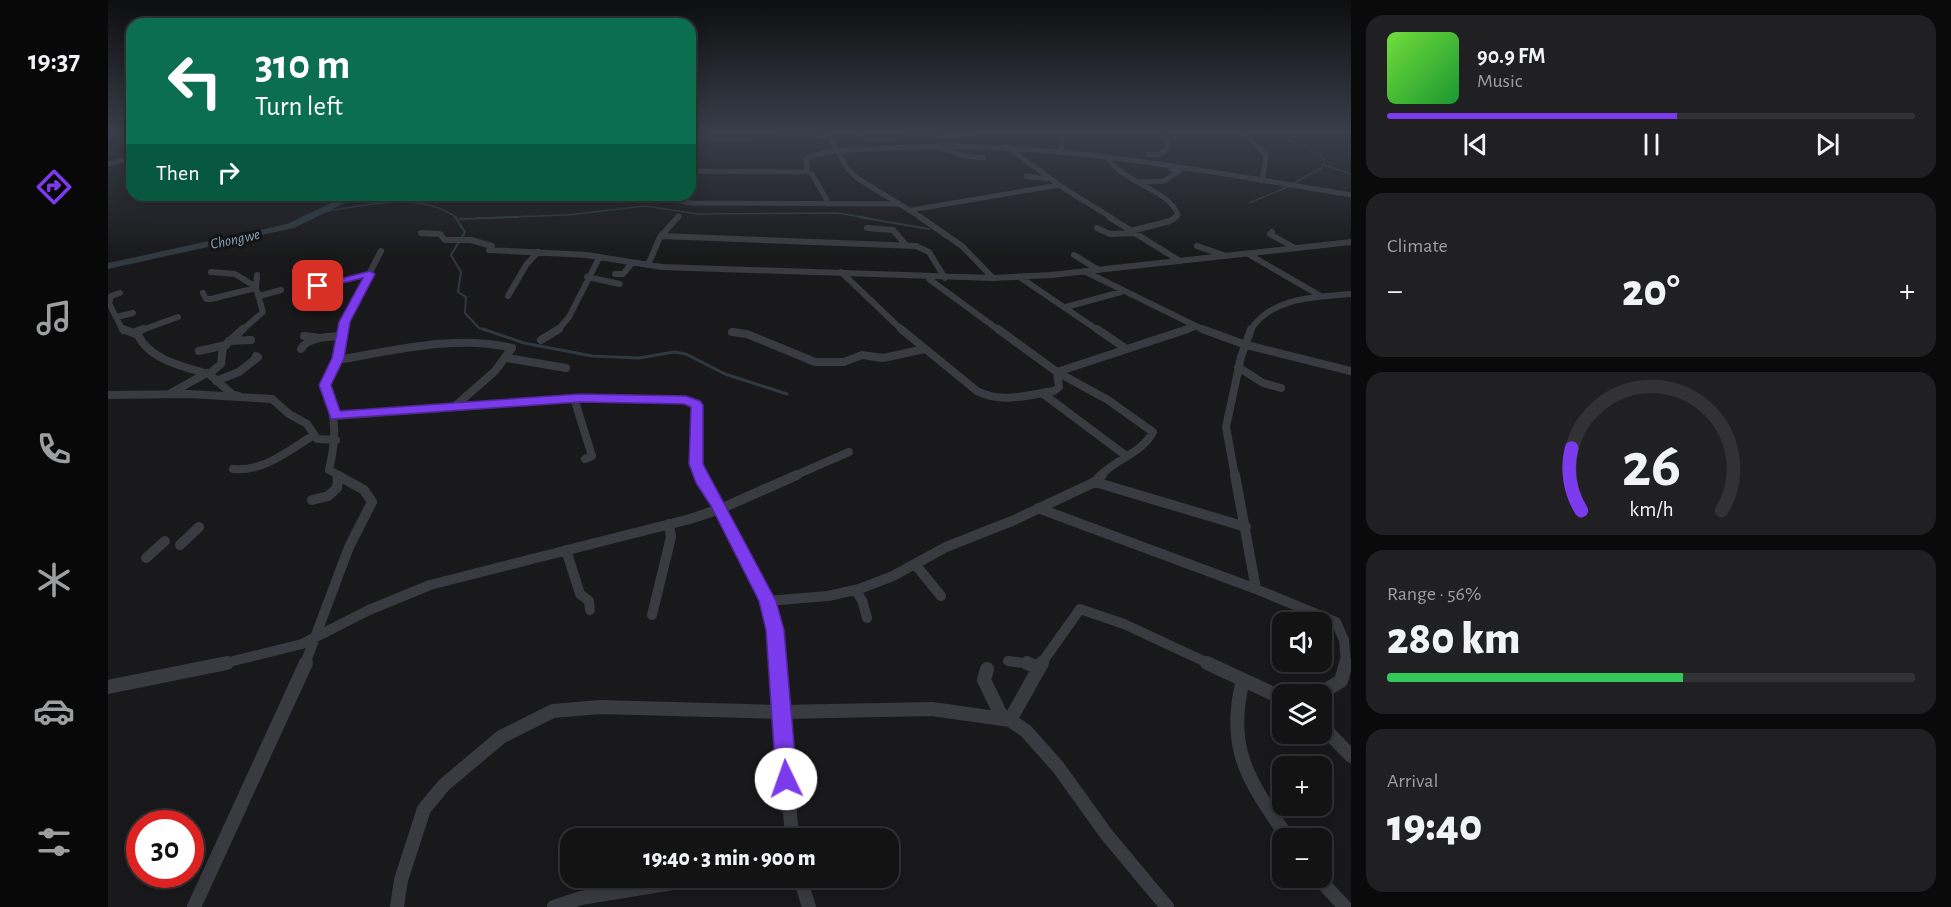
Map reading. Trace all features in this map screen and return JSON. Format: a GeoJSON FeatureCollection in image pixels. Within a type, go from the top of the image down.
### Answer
{"type":"FeatureCollection","features":[{"type":"Feature","properties":{"kind":"street"},"geometry":{"type":"LineString","coordinates":[[810,173],[829,204]]}},
{"type":"Feature","properties":{"kind":"street"},"geometry":{"type":"LineString","coordinates":[[852,173],[963,246],[993,278]]}},
{"type":"Feature","properties":{"kind":"street"},"geometry":{"type":"LineString","coordinates":[[1043,173],[1179,261]]}},
{"type":"Feature","properties":{"kind":"street"},"geometry":{"type":"LineString","coordinates":[[1097,228],[1110,234],[1133,232],[1170,221],[1178,215],[1173,206],[1123,173]]}},
{"type":"Feature","properties":{"kind":"street"},"geometry":{"type":"LineString","coordinates":[[1137,182],[1173,178],[1177,173]]}},
{"type":"Feature","properties":{"kind":"street"},"geometry":{"type":"LineString","coordinates":[[1219,173],[1351,195]]}},
{"type":"Feature","properties":{"kind":"street"},"geometry":{"type":"LineString","coordinates":[[1262,181],[1263,173]]}},
{"type":"Feature","properties":{"kind":"street"},"geometry":{"type":"LineString","coordinates":[[1026,176],[1052,180]]}},
{"type":"Feature","properties":{"kind":"street"},"geometry":{"type":"LineString","coordinates":[[910,210],[1059,184]]}},
{"type":"Feature","properties":{"kind":"street"},"geometry":{"type":"LineString","coordinates":[[678,201],[692,203],[899,204]]}},
{"type":"Feature","properties":{"kind":"street"},"geometry":{"type":"LineString","coordinates":[[648,265],[661,236],[679,216]]}},
{"type":"Feature","properties":{"kind":"street"},"geometry":{"type":"LineString","coordinates":[[867,228],[893,230],[906,246]]}},
{"type":"Feature","properties":{"kind":"street"},"geometry":{"type":"LineString","coordinates":[[1272,232],[1270,234],[1296,248]]}},
{"type":"Feature","properties":{"kind":"street"},"geometry":{"type":"LineString","coordinates":[[421,233],[440,234],[445,240],[485,242],[492,246],[489,250],[538,252],[648,265],[949,278],[1021,278],[1351,242]]}},
{"type":"Feature","properties":{"kind":"street"},"geometry":{"type":"LineString","coordinates":[[661,236],[924,248],[949,278]]}},
{"type":"Feature","properties":{"kind":"street"},"geometry":{"type":"LineString","coordinates":[[1197,246],[1226,256]]}},
{"type":"Feature","properties":{"kind":"street"},"geometry":{"type":"LineString","coordinates":[[194,907],[318,636],[349,547],[372,502],[364,490],[329,470],[328,465],[336,440],[335,416],[325,385],[338,360],[344,336],[344,322],[380,257],[381,251]]}},
{"type":"Feature","properties":{"kind":"street"},"geometry":{"type":"LineString","coordinates":[[508,296],[526,265],[538,252]]}},
{"type":"Feature","properties":{"kind":"street"},"geometry":{"type":"LineString","coordinates":[[1247,254],[1319,295]]}},
{"type":"Feature","properties":{"kind":"street"},"geometry":{"type":"LineString","coordinates":[[1074,255],[1098,270]]}},
{"type":"Feature","properties":{"kind":"street"},"geometry":{"type":"LineString","coordinates":[[541,340],[558,333],[573,310],[599,258]]}},
{"type":"Feature","properties":{"kind":"street"},"geometry":{"type":"LineString","coordinates":[[615,274],[627,272],[632,262]]}},
{"type":"Feature","properties":{"kind":"street"},"geometry":{"type":"LineString","coordinates":[[1083,271],[1195,327],[1246,345],[1351,371]]}},
{"type":"Feature","properties":{"kind":"street"},"geometry":{"type":"LineString","coordinates":[[303,272],[325,275],[335,282]]}},
{"type":"Feature","properties":{"kind":"street"},"geometry":{"type":"LineString","coordinates":[[842,272],[885,316],[977,390],[991,398],[1004,399],[1042,393],[1059,387],[1056,372]]}},
{"type":"Feature","properties":{"kind":"street"},"geometry":{"type":"LineString","coordinates":[[211,275],[231,273],[257,290]]}},
{"type":"Feature","properties":{"kind":"street"},"geometry":{"type":"LineString","coordinates":[[318,286],[370,274]]}},
{"type":"Feature","properties":{"kind":"street"},"geometry":{"type":"LineString","coordinates":[[166,395],[208,374],[221,363],[228,343],[263,312],[257,290],[257,275]]}},
{"type":"Feature","properties":{"kind":"street"},"geometry":{"type":"LineString","coordinates":[[767,601],[828,596],[855,590],[915,564],[946,547],[1095,482],[1125,455],[1146,445],[1153,432],[1108,400],[1056,372],[926,277]]}},
{"type":"Feature","properties":{"kind":"street"},"geometry":{"type":"LineString","coordinates":[[587,278],[620,284]]}},
{"type":"Feature","properties":{"kind":"street"},"geometry":{"type":"LineString","coordinates":[[943,288],[949,278]]}},
{"type":"Feature","properties":{"kind":"street"},"geometry":{"type":"LineString","coordinates":[[1021,278],[1125,348]]}},
{"type":"Feature","properties":{"kind":"street"},"geometry":{"type":"LineString","coordinates":[[203,293],[206,299],[211,299],[257,290],[281,290]]}},
{"type":"Feature","properties":{"kind":"street"},"geometry":{"type":"LineString","coordinates":[[1066,307],[1121,292]]}},
{"type":"Feature","properties":{"kind":"street"},"geometry":{"type":"LineString","coordinates":[[120,293],[111,296],[109,303],[124,332],[133,333],[178,317]]}},
{"type":"Feature","properties":{"kind":"street"},"geometry":{"type":"LineString","coordinates":[[1256,589],[1226,427],[1238,367],[1249,333],[1257,319],[1268,311],[1290,302],[1319,295],[1351,294]]}},
{"type":"Feature","properties":{"kind":"street"},"geometry":{"type":"LineString","coordinates":[[116,317],[134,313]]}},
{"type":"Feature","properties":{"kind":"street"},"geometry":{"type":"LineString","coordinates":[[1056,372],[1195,327]]}},
{"type":"Feature","properties":{"kind":"street"},"geometry":{"type":"LineString","coordinates":[[732,332],[747,334],[815,362],[844,362],[862,355],[883,358],[925,349]]}},
{"type":"Feature","properties":{"kind":"street"},"geometry":{"type":"LineString","coordinates":[[133,333],[153,353],[208,374],[232,394],[241,397]]}},
{"type":"Feature","properties":{"kind":"street"},"geometry":{"type":"LineString","coordinates":[[304,336],[320,338],[344,336]]}},
{"type":"Feature","properties":{"kind":"street"},"geometry":{"type":"LineString","coordinates":[[301,349],[304,344],[320,338]]}},
{"type":"Feature","properties":{"kind":"street"},"geometry":{"type":"LineString","coordinates":[[199,351],[228,343],[251,340]]}},
{"type":"Feature","properties":{"kind":"street"},"geometry":{"type":"LineString","coordinates":[[338,360],[369,353],[456,345],[487,343],[513,348],[507,357],[454,407]]}},
{"type":"Feature","properties":{"kind":"street"},"geometry":{"type":"LineString","coordinates":[[456,345],[456,350],[468,351]]}},
{"type":"Feature","properties":{"kind":"street"},"geometry":{"type":"LineString","coordinates":[[216,381],[252,366],[258,357],[256,356]]}},
{"type":"Feature","properties":{"kind":"street"},"geometry":{"type":"LineString","coordinates":[[507,357],[566,368]]}},
{"type":"Feature","properties":{"kind":"street"},"geometry":{"type":"LineString","coordinates":[[1238,367],[1263,383],[1281,388]]}},
{"type":"Feature","properties":{"kind":"street"},"geometry":{"type":"LineString","coordinates":[[1042,393],[1125,455]]}},
{"type":"Feature","properties":{"kind":"street"},"geometry":{"type":"LineString","coordinates":[[108,395],[272,399],[289,414],[307,424],[317,439],[336,440]]}},
{"type":"Feature","properties":{"kind":"street"},"geometry":{"type":"LineString","coordinates":[[335,416],[574,398],[674,399],[695,404],[699,408],[696,464],[703,483],[720,509],[767,601],[775,630],[791,828]]}},
{"type":"Feature","properties":{"kind":"street"},"geometry":{"type":"LineString","coordinates":[[574,398],[592,456],[585,459]]}},
{"type":"Feature","properties":{"kind":"street"},"geometry":{"type":"LineString","coordinates":[[233,469],[240,471],[267,462],[314,435]]}},
{"type":"Feature","properties":{"kind":"street"},"geometry":{"type":"LineString","coordinates":[[108,687],[199,670],[302,644],[369,610],[430,585],[720,509],[849,452]]}},
{"type":"Feature","properties":{"kind":"street"},"geometry":{"type":"LineString","coordinates":[[312,500],[328,496],[337,488],[338,476]]}},
{"type":"Feature","properties":{"kind":"street"},"geometry":{"type":"LineString","coordinates":[[1095,482],[1246,527]]}},
{"type":"Feature","properties":{"kind":"street"},"geometry":{"type":"LineString","coordinates":[[1038,508],[1325,616],[1342,627],[1346,671],[1343,678],[1332,685]]}},
{"type":"Feature","properties":{"kind":"street"},"geometry":{"type":"LineString","coordinates":[[652,615],[671,537],[669,524]]}},
{"type":"Feature","properties":{"kind":"street"},"geometry":{"type":"LineString","coordinates":[[180,544],[199,527]]}},
{"type":"Feature","properties":{"kind":"street"},"geometry":{"type":"LineString","coordinates":[[146,558],[165,541]]}},
{"type":"Feature","properties":{"kind":"street"},"geometry":{"type":"LineString","coordinates":[[566,549],[580,594],[589,601],[590,610]]}},
{"type":"Feature","properties":{"kind":"street"},"geometry":{"type":"LineString","coordinates":[[915,564],[941,596]]}},
{"type":"Feature","properties":{"kind":"street"},"geometry":{"type":"LineString","coordinates":[[855,590],[862,600],[867,618]]}},
{"type":"Feature","properties":{"kind":"street"},"geometry":{"type":"LineString","coordinates":[[1006,719],[1066,624],[1076,611],[1083,609],[1124,624],[1272,693]]}},
{"type":"Feature","properties":{"kind":"street"},"geometry":{"type":"LineString","coordinates":[[1008,661],[1025,662],[1038,668]]}},
{"type":"Feature","properties":{"kind":"street"},"geometry":{"type":"LineString","coordinates":[[987,669],[984,680],[1006,719]]}},
{"type":"Feature","properties":{"kind":"street"},"geometry":{"type":"LineString","coordinates":[[1243,680],[1235,715],[1239,750],[1254,789],[1281,828]]}},
{"type":"Feature","properties":{"kind":"street"},"geometry":{"type":"LineString","coordinates":[[397,907],[402,880],[424,809],[444,785],[501,736],[553,711],[600,706],[782,712],[932,709],[1006,719],[1026,731],[1058,767],[1107,835],[1167,907]]}},
{"type":"Feature","properties":{"kind":"street"},"geometry":{"type":"LineString","coordinates":[[1332,736],[1351,756]]}},
{"type":"Feature","properties":{"kind":"street"},"geometry":{"type":"LineString","coordinates":[[554,907],[654,888]]}},
{"type":"Feature","properties":{"kind":"street"},"geometry":{"type":"LineString","coordinates":[[803,888],[808,907]]}},
{"type":"Feature","properties":{"kind":"street"},"geometry":{"type":"LineString","coordinates":[[1327,888],[1344,907]]}},
{"type":"Feature","properties":{"kind":"waterway"},"geometry":{"type":"LineString","coordinates":[[1294,183],[1312,173]]}},
{"type":"Feature","properties":{"kind":"waterway"},"geometry":{"type":"LineString","coordinates":[[1249,203],[1290,186]]}},
{"type":"Feature","properties":{"kind":"waterway","name":"Chongwe"},"geometry":{"type":"LineString","coordinates":[[108,266],[290,226],[343,201]]}},
{"type":"Feature","properties":{"kind":"waterway"},"geometry":{"type":"LineString","coordinates":[[321,212],[373,204],[409,202],[442,209],[457,218]]}},
{"type":"Feature","properties":{"kind":"waterway"},"geometry":{"type":"LineString","coordinates":[[478,218],[568,215],[645,206],[698,214],[837,213],[868,218]]}},
{"type":"Feature","properties":{"kind":"waterway"},"geometry":{"type":"LineString","coordinates":[[455,217],[465,232],[451,255],[461,272],[458,292],[466,297],[465,313],[479,328],[487,331]]}},
{"type":"Feature","properties":{"kind":"waterway"},"geometry":{"type":"LineString","coordinates":[[460,219],[518,217]]}},
{"type":"Feature","properties":{"kind":"waterway"},"geometry":{"type":"LineString","coordinates":[[859,217],[929,229]]}},
{"type":"Feature","properties":{"kind":"waterway"},"geometry":{"type":"LineString","coordinates":[[483,329],[524,343],[592,356],[639,358],[674,352],[686,354],[725,374],[787,394]]}},
{"type":"Feature","properties":{"kind":"route"},"geometry":{"type":"LineString","coordinates":[[318,286],[370,274],[356,302],[348,312],[338,358],[328,374],[325,385],[335,416],[580,398],[627,397],[686,400],[699,408],[696,464],[703,483],[717,503],[767,601],[775,630],[786,779]]}}]}
